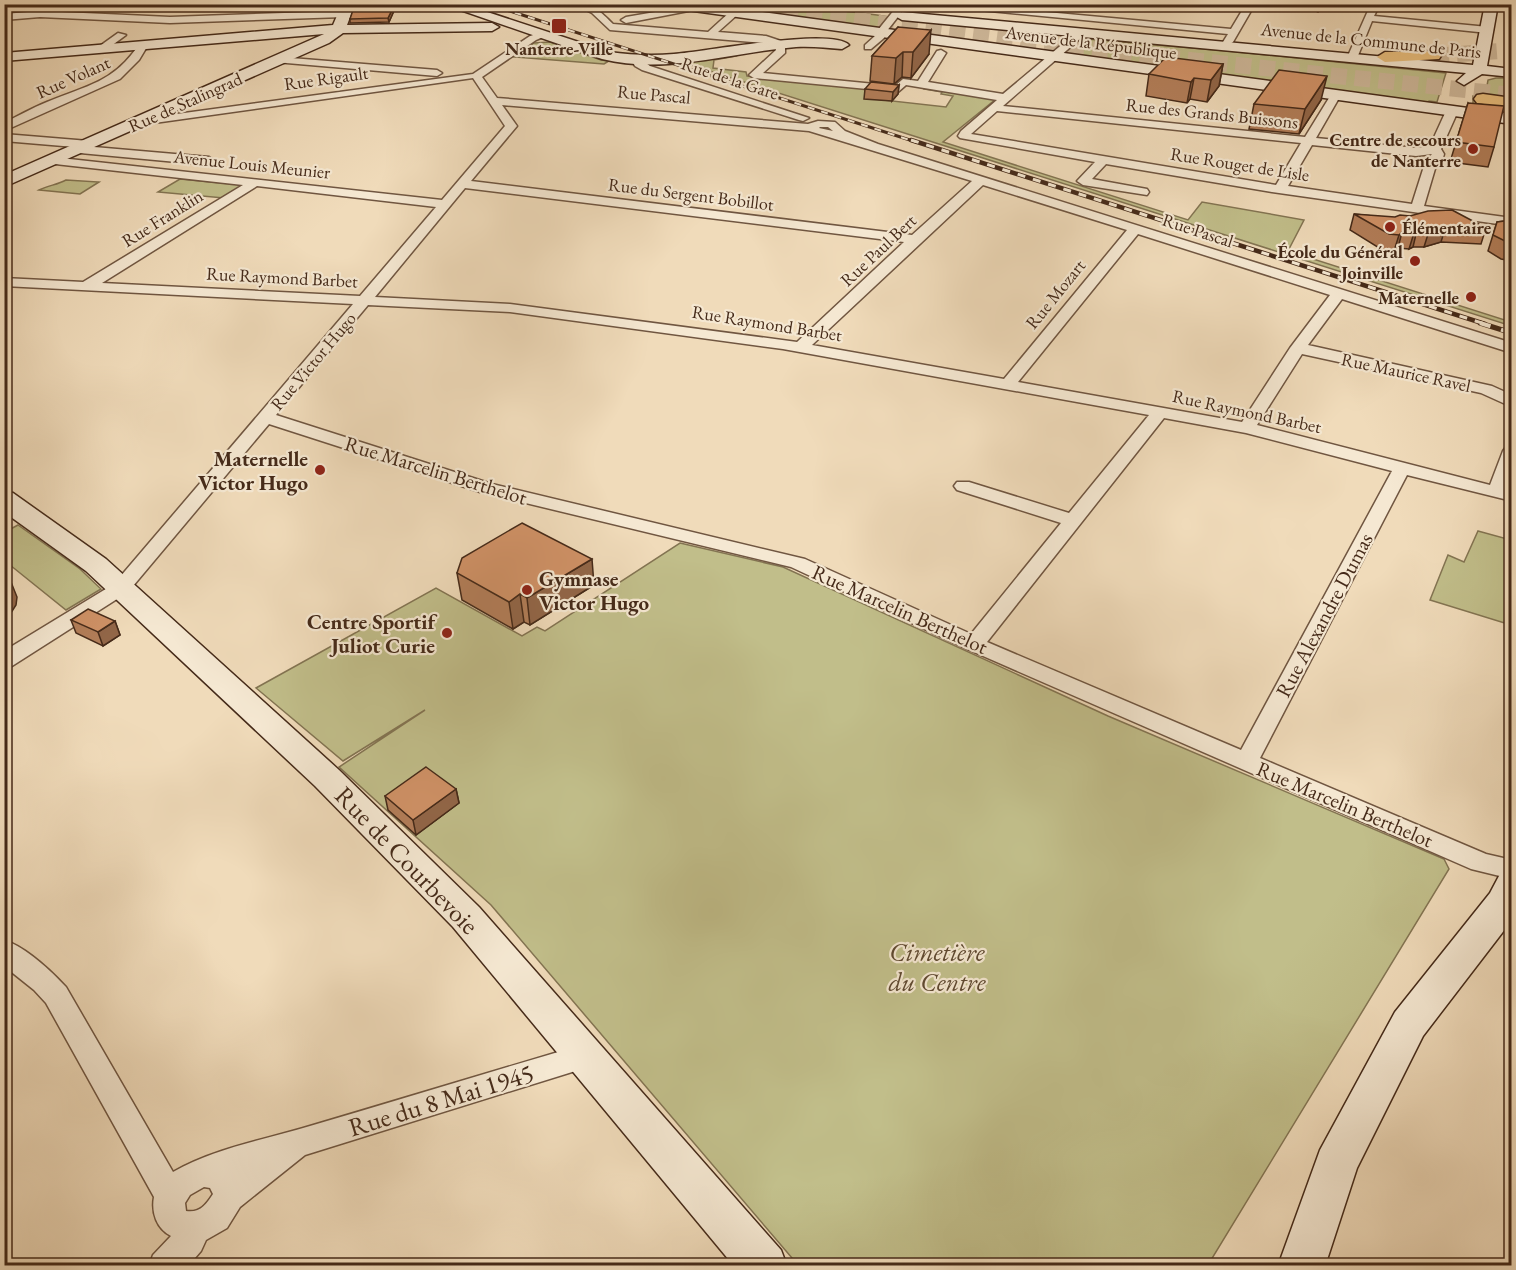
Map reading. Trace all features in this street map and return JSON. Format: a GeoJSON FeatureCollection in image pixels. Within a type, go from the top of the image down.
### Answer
{"type":"FeatureCollection","features":[{"type":"Feature","properties":{"kind":"highway"},"geometry":{"type":"LineString","coordinates":[[1385,57],[1432,56]]}},
{"type":"Feature","properties":{"kind":"highway"},"geometry":{"type":"LineString","coordinates":[[1483,99],[1512,103]]}},
{"type":"Feature","properties":{"kind":"street"},"geometry":{"type":"LineString","coordinates":[[9,17],[22,4]]}},
{"type":"Feature","properties":{"kind":"street"},"geometry":{"type":"LineString","coordinates":[[449,4],[607,56],[636,59],[700,55],[782,44],[868,47],[941,53],[954,52],[964,45]]}},
{"type":"Feature","properties":{"kind":"street"},"geometry":{"type":"LineString","coordinates":[[578,4],[595,11],[610,27],[765,39],[782,44]]}},
{"type":"Feature","properties":{"kind":"street","name":"Avenue de la République"},"geometry":{"type":"LineString","coordinates":[[672,4],[1512,119]]}},
{"type":"Feature","properties":{"kind":"street"},"geometry":{"type":"LineString","coordinates":[[605,23],[702,9],[721,4]]}},
{"type":"Feature","properties":{"kind":"street"},"geometry":{"type":"LineString","coordinates":[[922,4],[1234,32]]}},
{"type":"Feature","properties":{"kind":"street"},"geometry":{"type":"LineString","coordinates":[[1228,45],[1251,4]]}},
{"type":"Feature","properties":{"kind":"street"},"geometry":{"type":"LineString","coordinates":[[1352,58],[1374,4]]}},
{"type":"Feature","properties":{"kind":"street"},"geometry":{"type":"LineString","coordinates":[[1417,208],[1431,154],[1452,111],[1460,84],[1479,70],[1492,4]]}},
{"type":"Feature","properties":{"kind":"street"},"geometry":{"type":"LineString","coordinates":[[144,18],[163,8]]}},
{"type":"Feature","properties":{"kind":"street"},"geometry":{"type":"LineString","coordinates":[[9,17],[39,14],[170,20],[347,9],[337,29]]}},
{"type":"Feature","properties":{"kind":"street"},"geometry":{"type":"LineString","coordinates":[[182,18],[196,11]]}},
{"type":"Feature","properties":{"kind":"street"},"geometry":{"type":"LineString","coordinates":[[868,47],[881,34],[894,11]]}},
{"type":"Feature","properties":{"kind":"street","name":"Avenue de la Commune de Paris"},"geometry":{"type":"LineString","coordinates":[[894,11],[1080,34],[1228,45],[1512,73]]}},
{"type":"Feature","properties":{"kind":"street"},"geometry":{"type":"LineString","coordinates":[[700,55],[694,48],[734,13]]}},
{"type":"Feature","properties":{"kind":"street"},"geometry":{"type":"LineString","coordinates":[[1369,18],[1488,30]]}},
{"type":"Feature","properties":{"kind":"street","name":"Rue Volant"},"geometry":{"type":"LineString","coordinates":[[4,128],[51,104],[113,79],[135,62],[150,44],[172,24],[170,20]]}},
{"type":"Feature","properties":{"kind":"street"},"geometry":{"type":"LineString","coordinates":[[4,57],[337,29],[513,25]]}},
{"type":"Feature","properties":{"kind":"street","name":"Rue de Stalingrad"},"geometry":{"type":"LineString","coordinates":[[4,182],[324,40],[334,34],[337,29]]}},
{"type":"Feature","properties":{"kind":"street"},"geometry":{"type":"LineString","coordinates":[[995,108],[1080,34]]}},
{"type":"Feature","properties":{"kind":"street"},"geometry":{"type":"LineString","coordinates":[[100,50],[121,35]]}},
{"type":"Feature","properties":{"kind":"street","name":"Rue Rigault"},"geometry":{"type":"LineString","coordinates":[[140,122],[473,76],[533,38],[543,35]]}},
{"type":"Feature","properties":{"kind":"street"},"geometry":{"type":"LineString","coordinates":[[782,44],[781,51],[754,75],[898,89]]}},
{"type":"Feature","properties":{"kind":"street"},"geometry":{"type":"LineString","coordinates":[[921,84],[941,53]]}},
{"type":"Feature","properties":{"kind":"street","name":"Rue de la Gare"},"geometry":{"type":"LineString","coordinates":[[636,59],[639,64],[649,69],[821,128]]}},
{"type":"Feature","properties":{"kind":"street"},"geometry":{"type":"LineString","coordinates":[[279,60],[473,76]]}},
{"type":"Feature","properties":{"kind":"street","name":"Rue Victor Hugo"},"geometry":{"type":"LineString","coordinates":[[4,662],[121,588],[463,184],[492,158],[512,126],[473,76]]}},
{"type":"Feature","properties":{"kind":"street"},"geometry":{"type":"LineString","coordinates":[[939,96],[896,92],[903,82],[1006,98]]}},
{"type":"Feature","properties":{"kind":"street"},"geometry":{"type":"LineString","coordinates":[[1280,189],[1334,98]]}},
{"type":"Feature","properties":{"kind":"street","name":"Rue Pascal"},"geometry":{"type":"LineString","coordinates":[[493,101],[821,128],[980,181],[1512,348]]}},
{"type":"Feature","properties":{"kind":"street","name":"Rue Rouget de Lisle"},"geometry":{"type":"LineString","coordinates":[[995,108],[964,136],[1280,189],[1512,222]]}},
{"type":"Feature","properties":{"kind":"street","name":"Rue des Grands Buissons"},"geometry":{"type":"LineString","coordinates":[[995,108],[1431,154]]}},
{"type":"Feature","properties":{"kind":"street","name":"Rue Rigault"},"geometry":{"type":"LineString","coordinates":[[158,114],[187,115]]}},
{"type":"Feature","properties":{"kind":"street"},"geometry":{"type":"LineString","coordinates":[[4,137],[209,161]]}},
{"type":"Feature","properties":{"kind":"street","name":"Avenue Louis Meunier"},"geometry":{"type":"LineString","coordinates":[[55,160],[446,204]]}},
{"type":"Feature","properties":{"kind":"street"},"geometry":{"type":"LineString","coordinates":[[1103,160],[1083,181],[1143,192]]}},
{"type":"Feature","properties":{"kind":"street","name":"Rue Paul Bert"},"geometry":{"type":"LineString","coordinates":[[801,347],[980,181]]}},
{"type":"Feature","properties":{"kind":"street","name":"Rue Franklin"},"geometry":{"type":"LineString","coordinates":[[88,285],[256,182]]}},
{"type":"Feature","properties":{"kind":"street","name":"Rue du Sergent Bobillot"},"geometry":{"type":"LineString","coordinates":[[463,184],[915,239]]}},
{"type":"Feature","properties":{"kind":"street","name":"Rue Mozart"},"geometry":{"type":"LineString","coordinates":[[1008,384],[1134,230]]}},
{"type":"Feature","properties":{"kind":"street","name":"Rue Raymond Barbet"},"geometry":{"type":"LineString","coordinates":[[4,282],[525,309],[801,347],[1247,428],[1504,494]]}},
{"type":"Feature","properties":{"kind":"street"},"geometry":{"type":"LineString","coordinates":[[1247,428],[1298,348],[1338,294]]}},
{"type":"Feature","properties":{"kind":"street","name":"Rue Maurice Ravel"},"geometry":{"type":"LineString","coordinates":[[1298,348],[1486,389],[1512,402]]}},
{"type":"Feature","properties":{"kind":"street"},"geometry":{"type":"LineString","coordinates":[[974,644],[1160,412]]}},
{"type":"Feature","properties":{"kind":"street","name":"Rue Marcelin Berthelot"},"geometry":{"type":"LineString","coordinates":[[265,417],[486,488],[798,563],[974,644],[1246,762],[1480,862],[1512,870]]}},
{"type":"Feature","properties":{"kind":"street"},"geometry":{"type":"LineString","coordinates":[[1504,494],[1512,451]]}},
{"type":"Feature","properties":{"kind":"street","name":"Rue Alexandre Dumas"},"geometry":{"type":"LineString","coordinates":[[1246,762],[1402,468]]}},
{"type":"Feature","properties":{"kind":"street"},"geometry":{"type":"LineString","coordinates":[[963,486],[1074,521]]}},
{"type":"Feature","properties":{"kind":"street","name":"Rue de Courbevoie"},"geometry":{"type":"LineString","coordinates":[[4,499],[96,565],[327,778],[458,909],[620,1094],[764,1266]]}},
{"type":"Feature","properties":{"kind":"street"},"geometry":{"type":"LineString","coordinates":[[1301,1266],[1336,1164],[1408,1024],[1505,901],[1512,886]]}},
{"type":"Feature","properties":{"kind":"street"},"geometry":{"type":"LineString","coordinates":[[4,951],[44,981],[56,995],[164,1186],[172,1192]]}},
{"type":"Feature","properties":{"kind":"street","name":"Rue du 8 Mai 1945"},"geometry":{"type":"LineString","coordinates":[[219,1185],[297,1144],[585,1056]]}},
{"type":"Feature","properties":{"kind":"street"},"geometry":{"type":"LineString","coordinates":[[200,1173],[219,1185],[224,1208],[216,1217],[192,1228],[181,1227],[172,1222],[168,1213],[168,1203],[172,1192],[189,1178],[200,1173]]}},
{"type":"Feature","properties":{"kind":"street"},"geometry":{"type":"LineString","coordinates":[[165,1266],[190,1240],[192,1228]]}},
{"type":"Feature","properties":{"kind":"green space"},"geometry":{"type":"Polygon","coordinates":[[[786,4],[889,17],[876,30],[723,9],[747,5],[786,4]]]}},
{"type":"Feature","properties":{"kind":"green space"},"geometry":{"type":"Polygon","coordinates":[[[1087,39],[1446,73],[1437,102],[1429,101],[1428,103],[1069,56],[1087,39]]]}},
{"type":"Feature","properties":{"kind":"green space"},"geometry":{"type":"Polygon","coordinates":[[[550,42],[609,61],[604,64],[514,57],[534,43],[550,42]]]}},
{"type":"Feature","properties":{"kind":"green space"},"geometry":{"type":"Polygon","coordinates":[[[734,54],[736,56],[714,60],[713,68],[746,72],[747,76],[873,88],[865,98],[946,107],[953,96],[924,89],[926,86],[996,99],[943,142],[1188,220],[1202,202],[1304,220],[1288,251],[1508,321],[1505,324],[675,60],[734,54]]]}},
{"type":"Feature","properties":{"kind":"green space"},"geometry":{"type":"Polygon","coordinates":[[[1511,78],[1511,117],[1473,105],[1473,96],[1485,97],[1488,80],[1511,78]]]}},
{"type":"Feature","properties":{"kind":"green space"},"geometry":{"type":"Polygon","coordinates":[[[180,179],[242,185],[224,198],[158,192],[180,179]]]}},
{"type":"Feature","properties":{"kind":"green space"},"geometry":{"type":"Polygon","coordinates":[[[66,180],[99,182],[80,194],[39,190],[66,180]]]}},
{"type":"Feature","properties":{"kind":"green space"},"geometry":{"type":"Polygon","coordinates":[[[18,525],[80,569],[101,589],[66,610],[5,561],[5,532],[18,525]]]}},
{"type":"Feature","properties":{"kind":"green space"},"geometry":{"type":"Polygon","coordinates":[[[1478,531],[1511,540],[1511,625],[1430,600],[1448,555],[1464,562],[1478,531]]]}},
{"type":"Feature","properties":{"kind":"green space","name":"Cimetière du Centre"},"geometry":{"type":"Polygon","coordinates":[[[680,543],[783,567],[1108,716],[1444,859],[1449,869],[1208,1265],[798,1265],[491,905],[339,767],[425,710],[343,761],[256,688],[436,588],[522,636],[537,627],[545,631],[680,543]]]}},
{"type":"Feature","properties":{"kind":"building"},"geometry":{"type":"Polygon","coordinates":[[[355,4],[395,4],[388,18],[350,19],[355,4]]]}},
{"type":"Feature","properties":{"kind":"building"},"geometry":{"type":"Polygon","coordinates":[[[898,27],[931,30],[913,52],[903,52],[896,58],[872,56],[898,27]]]}},
{"type":"Feature","properties":{"kind":"building"},"geometry":{"type":"Polygon","coordinates":[[[1166,57],[1223,64],[1211,80],[1194,78],[1191,82],[1149,74],[1166,57]]]}},
{"type":"Feature","properties":{"kind":"building"},"geometry":{"type":"Polygon","coordinates":[[[1279,70],[1327,76],[1305,109],[1254,104],[1279,70]]]}},
{"type":"Feature","properties":{"kind":"building"},"geometry":{"type":"Polygon","coordinates":[[[871,82],[899,85],[893,92],[865,89],[871,82]]]}},
{"type":"Feature","properties":{"kind":"building"},"geometry":{"type":"Polygon","coordinates":[[[1468,103],[1504,106],[1494,147],[1456,142],[1468,103]]]}},
{"type":"Feature","properties":{"kind":"building"},"geometry":{"type":"Polygon","coordinates":[[[1452,210],[1486,228],[1446,226],[1429,231],[1417,230],[1414,233],[1389,234],[1354,214],[1395,217],[1428,211],[1452,210]]]}},
{"type":"Feature","properties":{"kind":"building"},"geometry":{"type":"Polygon","coordinates":[[[1512,220],[1512,243],[1493,235],[1497,222],[1512,220]]]}},
{"type":"Feature","properties":{"kind":"building"},"geometry":{"type":"Polygon","coordinates":[[[522,523],[592,559],[527,598],[520,594],[509,602],[457,573],[462,558],[522,523]]]}},
{"type":"Feature","properties":{"kind":"building"},"geometry":{"type":"Polygon","coordinates":[[[4,573],[9,577],[4,589],[4,573]]]}},
{"type":"Feature","properties":{"kind":"building"},"geometry":{"type":"Polygon","coordinates":[[[88,609],[115,621],[98,632],[71,620],[88,609]]]}},
{"type":"Feature","properties":{"kind":"building"},"geometry":{"type":"Polygon","coordinates":[[[426,767],[456,789],[413,820],[385,796],[426,767]]]}},
{"type":"Feature","properties":{"kind":"tunnel"},"geometry":{"type":"LineString","coordinates":[[735,4],[1026,42],[1512,95]]}},
{"type":"Feature","properties":{"kind":"tunnel"},"geometry":{"type":"LineString","coordinates":[[1433,56],[1512,50]]}},
{"type":"Feature","properties":{"kind":"railway"},"geometry":{"type":"LineString","coordinates":[[488,4],[916,142]]}},
{"type":"Feature","properties":{"kind":"railway"},"geometry":{"type":"LineString","coordinates":[[911,140],[1485,324]]}},
{"type":"Feature","properties":{"kind":"railway"},"geometry":{"type":"LineString","coordinates":[[1480,323],[1512,333]]}},
{"type":"Feature","properties":{"kind":"place","name":"Nanterre-Ville"},"geometry":{"type":"Point","coordinates":[559,26]}},
{"type":"Feature","properties":{"kind":"place","name":"Centre de secours de Nanterre"},"geometry":{"type":"Point","coordinates":[1473,149]}},
{"type":"Feature","properties":{"kind":"place","name":"Élémentaire"},"geometry":{"type":"Point","coordinates":[1390,227]}},
{"type":"Feature","properties":{"kind":"place","name":"École du Général Joinville"},"geometry":{"type":"Point","coordinates":[1415,261]}},
{"type":"Feature","properties":{"kind":"place","name":"Maternelle"},"geometry":{"type":"Point","coordinates":[1471,297]}},
{"type":"Feature","properties":{"kind":"place","name":"Maternelle Victor Hugo"},"geometry":{"type":"Point","coordinates":[320,470]}},
{"type":"Feature","properties":{"kind":"place","name":"Gymnase Victor Hugo"},"geometry":{"type":"Point","coordinates":[527,590]}},
{"type":"Feature","properties":{"kind":"place","name":"Centre Sportif Juliot Curie"},"geometry":{"type":"Point","coordinates":[447,633]}}]}
